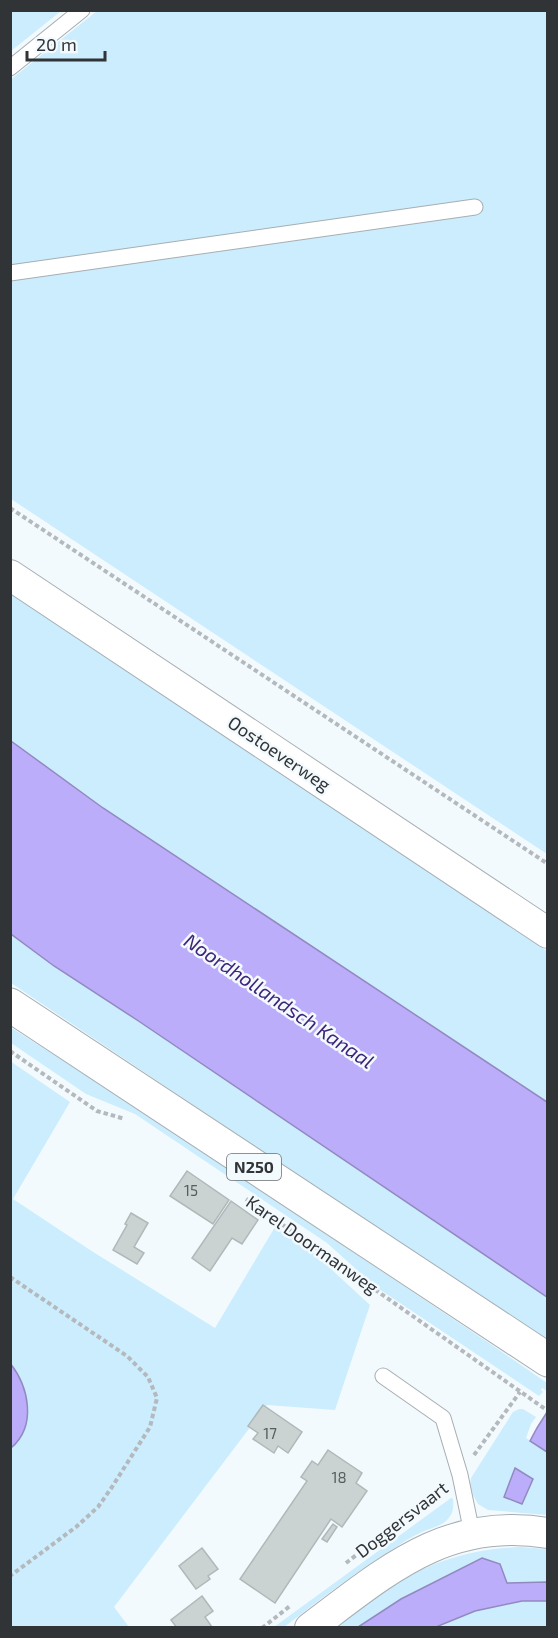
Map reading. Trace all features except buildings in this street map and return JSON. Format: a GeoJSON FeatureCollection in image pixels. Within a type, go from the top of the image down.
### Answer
{"type":"FeatureCollection","features":[{"type":"Feature","properties":{"kind":"main road","name":"Karel Doormanweg"},"geometry":{"type":"LineString","coordinates":[[10,1005],[548,1360]]}},
{"type":"Feature","properties":{"kind":"street","name":"Oostoeverweg"},"geometry":{"type":"LineString","coordinates":[[10,575],[548,933]]}},
{"type":"Feature","properties":{"kind":"street","name":"Doggersvaart"},"geometry":{"type":"LineString","coordinates":[[310,1628],[403,1560],[450,1539],[472,1533],[519,1530],[548,1533]]}},
{"type":"Feature","properties":{"kind":"lane"},"geometry":{"type":"LineString","coordinates":[[10,68],[82,10]]}},
{"type":"Feature","properties":{"kind":"lane"},"geometry":{"type":"LineString","coordinates":[[10,273],[475,207]]}},
{"type":"Feature","properties":{"kind":"lane"},"geometry":{"type":"LineString","coordinates":[[382,1376],[443,1418],[460,1475],[472,1533]]}},
{"type":"Feature","properties":{"kind":"path"},"geometry":{"type":"LineString","coordinates":[[10,508],[548,864]]}},
{"type":"Feature","properties":{"kind":"path"},"geometry":{"type":"LineString","coordinates":[[10,1051],[97,1111],[133,1121]]}},
{"type":"Feature","properties":{"kind":"path","name":"Karel Doormanweg"},"geometry":{"type":"LineString","coordinates":[[241,1196],[548,1411]]}},
{"type":"Feature","properties":{"kind":"path"},"geometry":{"type":"LineString","coordinates":[[10,1277],[127,1356],[148,1377],[157,1398],[150,1427],[98,1507],[76,1527],[10,1575]]}},
{"type":"Feature","properties":{"kind":"path","name":"Doggersvaart"},"geometry":{"type":"LineString","coordinates":[[338,1569],[460,1475],[520,1392]]}},
{"type":"Feature","properties":{"kind":"path"},"geometry":{"type":"LineString","coordinates":[[262,1628],[290,1606]]}},
{"type":"Feature","properties":{"kind":"shaded area"},"geometry":{"type":"Polygon","coordinates":[[[11,10],[61,11],[11,51],[11,10]]]}},
{"type":"Feature","properties":{"kind":"shaded area"},"geometry":{"type":"Polygon","coordinates":[[[97,11],[547,11],[547,854],[11,499],[10,80],[97,11]]]}},
{"type":"Feature","properties":{"kind":"shaded area"},"geometry":{"type":"Polygon","coordinates":[[[10,591],[547,951],[547,1102],[103,808],[11,741],[10,591]]]}},
{"type":"Feature","properties":{"kind":"shaded area"},"geometry":{"type":"Polygon","coordinates":[[[10,934],[54,966],[547,1297],[547,1342],[11,983],[10,934]]]}},
{"type":"Feature","properties":{"kind":"shaded area"},"geometry":{"type":"Polygon","coordinates":[[[10,1027],[124,1099],[489,1343],[547,1383],[547,1391],[542,1388],[543,1392],[539,1396],[376,1287],[327,1243],[135,1114],[86,1094],[11,1043],[10,1027]]]}},
{"type":"Feature","properties":{"kind":"shaded area"},"geometry":{"type":"Polygon","coordinates":[[[10,1061],[70,1102],[13,1199],[215,1328],[275,1227],[305,1245],[370,1305],[335,1410],[267,1405],[114,1607],[129,1627],[11,1627],[10,1061]]]}},
{"type":"Feature","properties":{"kind":"shaded area"},"geometry":{"type":"Polygon","coordinates":[[[519,1409],[536,1417],[526,1438],[547,1452],[547,1515],[488,1510],[478,1504],[470,1486],[471,1478],[513,1412],[519,1409]]]}},
{"type":"Feature","properties":{"kind":"shaded area"},"geometry":{"type":"Polygon","coordinates":[[[451,1498],[453,1499],[453,1510],[444,1522],[386,1553],[284,1627],[274,1627],[451,1498]]]}},
{"type":"Feature","properties":{"kind":"shaded area"},"geometry":{"type":"Polygon","coordinates":[[[520,1547],[547,1549],[547,1582],[506,1583],[441,1578],[401,1599],[358,1627],[331,1628],[376,1596],[418,1571],[464,1555],[520,1547]]]}},
{"type":"Feature","properties":{"kind":"shaded area"},"geometry":{"type":"Polygon","coordinates":[[[522,1601],[547,1601],[547,1627],[436,1628],[475,1611],[522,1601]]]}},
{"type":"Feature","properties":{"kind":"water","name":"Noordhollandsch Kanaal"},"geometry":{"type":"Polygon","coordinates":[[[11,741],[103,808],[547,1102],[547,1297],[54,966],[11,934],[11,741]]]}},
{"type":"Feature","properties":{"kind":"water"},"geometry":{"type":"Polygon","coordinates":[[[10,1363],[22,1383],[27,1406],[24,1429],[11,1448],[10,1363]]]}},
{"type":"Feature","properties":{"kind":"water"},"geometry":{"type":"Polygon","coordinates":[[[547,1412],[547,1452],[530,1441],[547,1412]]]}},
{"type":"Feature","properties":{"kind":"water"},"geometry":{"type":"Polygon","coordinates":[[[515,1468],[533,1479],[522,1504],[504,1497],[515,1468]]]}},
{"type":"Feature","properties":{"kind":"water"},"geometry":{"type":"Polygon","coordinates":[[[482,1558],[500,1564],[507,1583],[547,1582],[547,1601],[522,1601],[475,1611],[436,1627],[358,1627],[401,1599],[482,1558]]]}}]}
